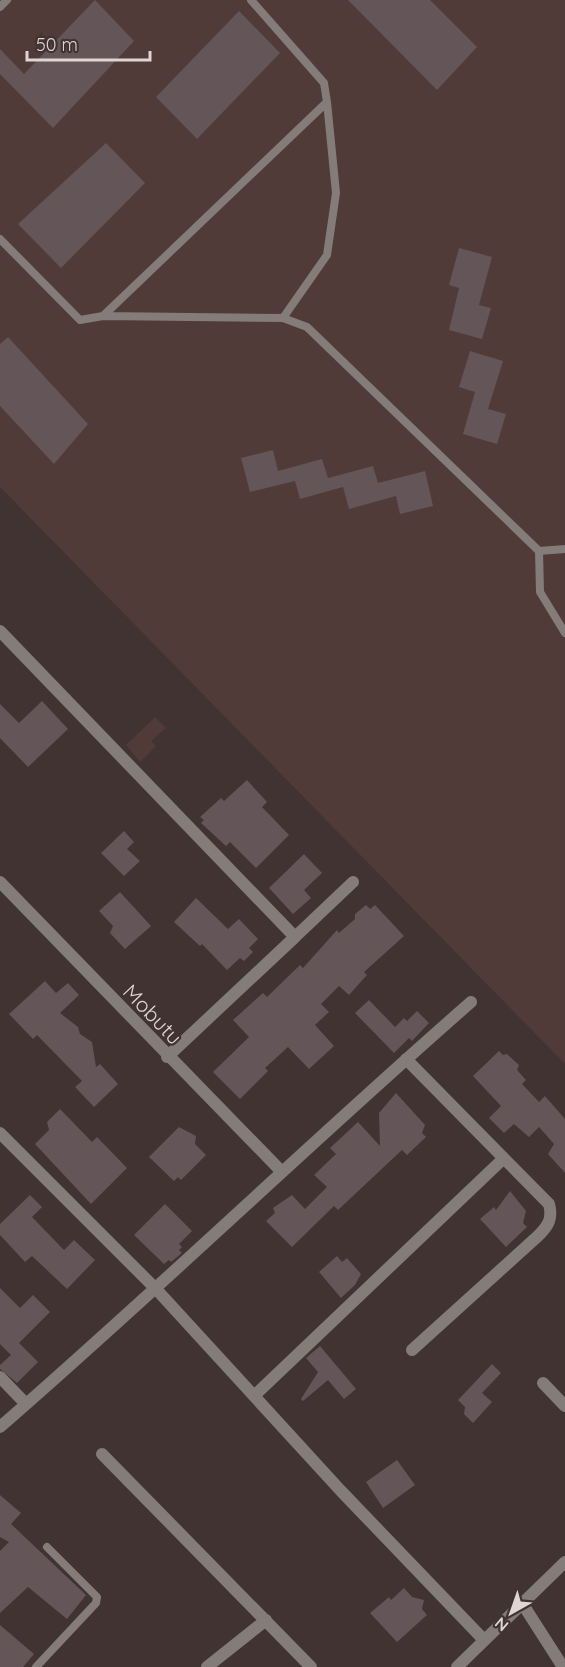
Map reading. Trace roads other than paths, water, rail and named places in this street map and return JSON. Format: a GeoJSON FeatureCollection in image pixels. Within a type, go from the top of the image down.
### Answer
{"type":"FeatureCollection","features":[{"type":"Feature","properties":{"kind":"street"},"geometry":{"type":"LineString","coordinates":[[0,631],[295,938]]}},
{"type":"Feature","properties":{"kind":"street","name":"Mobutu"},"geometry":{"type":"LineString","coordinates":[[0,882],[167,1057],[281,1171]]}},
{"type":"Feature","properties":{"kind":"street"},"geometry":{"type":"LineString","coordinates":[[167,1057],[353,882]]}},
{"type":"Feature","properties":{"kind":"street"},"geometry":{"type":"LineString","coordinates":[[0,1426],[156,1289],[281,1171],[471,1002]]}},
{"type":"Feature","properties":{"kind":"street"},"geometry":{"type":"LineString","coordinates":[[406,1059],[549,1204],[550,1223],[412,1350]]}},
{"type":"Feature","properties":{"kind":"street"},"geometry":{"type":"LineString","coordinates":[[0,1133],[156,1289],[484,1640]]}},
{"type":"Feature","properties":{"kind":"street"},"geometry":{"type":"LineString","coordinates":[[254,1396],[503,1159]]}},
{"type":"Feature","properties":{"kind":"street"},"geometry":{"type":"LineString","coordinates":[[0,1377],[26,1404]]}},
{"type":"Feature","properties":{"kind":"street"},"geometry":{"type":"LineString","coordinates":[[543,1383],[565,1406]]}},
{"type":"Feature","properties":{"kind":"street"},"geometry":{"type":"LineString","coordinates":[[102,1454],[311,1667]]}},
{"type":"Feature","properties":{"kind":"street"},"geometry":{"type":"LineString","coordinates":[[457,1667],[565,1562]]}},
{"type":"Feature","properties":{"kind":"street"},"geometry":{"type":"LineString","coordinates":[[522,1603],[563,1667]]}},
{"type":"Feature","properties":{"kind":"street"},"geometry":{"type":"LineString","coordinates":[[207,1667],[266,1620]]}},
{"type":"Feature","properties":{"kind":"lane"},"geometry":{"type":"LineString","coordinates":[[0,7],[7,0]]}},
{"type":"Feature","properties":{"kind":"lane"},"geometry":{"type":"LineString","coordinates":[[251,0],[324,83],[327,102],[336,193],[327,255],[283,318]]}},
{"type":"Feature","properties":{"kind":"lane"},"geometry":{"type":"LineString","coordinates":[[103,316],[327,102]]}},
{"type":"Feature","properties":{"kind":"lane"},"geometry":{"type":"LineString","coordinates":[[0,239],[80,320],[103,316],[283,318],[307,327],[538,551],[540,592],[565,633]]}},
{"type":"Feature","properties":{"kind":"lane"},"geometry":{"type":"LineString","coordinates":[[538,551],[565,549]]}},
{"type":"Feature","properties":{"kind":"lane"},"geometry":{"type":"LineString","coordinates":[[36,1667],[96,1603],[97,1597],[47,1547]]}}]}
